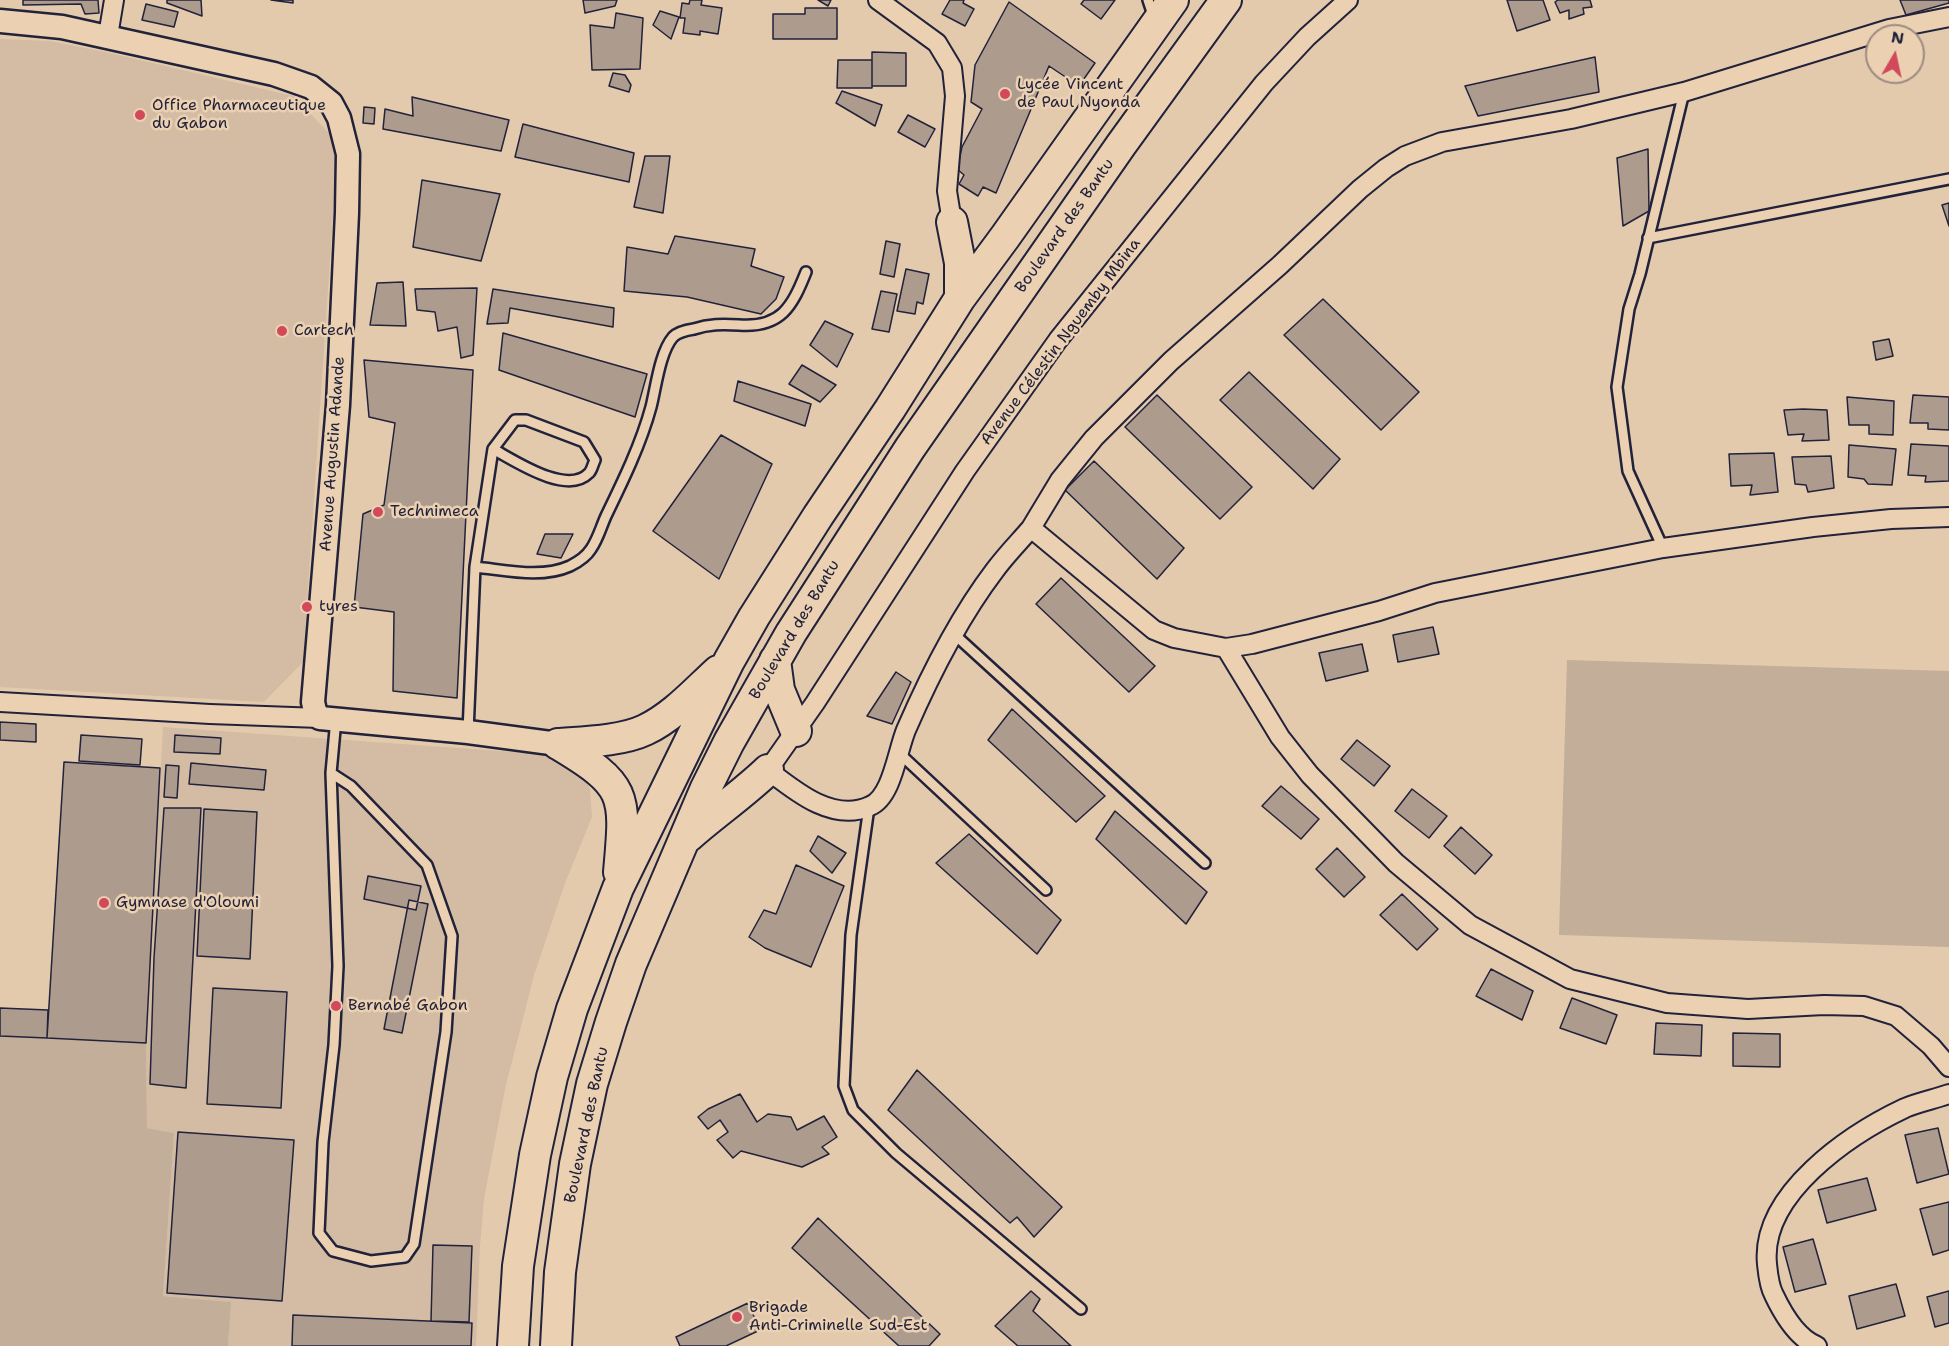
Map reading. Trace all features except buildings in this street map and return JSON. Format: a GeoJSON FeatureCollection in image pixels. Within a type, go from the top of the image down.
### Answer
{"type":"FeatureCollection","features":[{"type":"Feature","properties":{"kind":"highway"},"geometry":{"type":"LineString","coordinates":[[513,1346],[518,1266],[535,1155],[552,1077],[572,1009],[618,888],[729,661],[818,516],[890,409],[960,298],[1005,237],[1152,12],[1173,0]]}},
{"type":"Feature","properties":{"kind":"highway","name":"Boulevard des Bantu"},"geometry":{"type":"LineString","coordinates":[[556,1346],[560,1272],[575,1164],[592,1084],[610,1022],[631,964],[682,842],[724,752],[775,660],[910,448],[1121,145],[1226,0]]}},
{"type":"Feature","properties":{"kind":"highway"},"geometry":{"type":"LineString","coordinates":[[952,222],[966,236],[975,239],[995,240],[1005,237]]}},
{"type":"Feature","properties":{"kind":"highway"},"geometry":{"type":"LineString","coordinates":[[952,222],[960,262],[960,298]]}},
{"type":"Feature","properties":{"kind":"highway"},"geometry":{"type":"LineString","coordinates":[[775,660],[779,690],[796,731]]}},
{"type":"Feature","properties":{"kind":"highway"},"geometry":{"type":"LineString","coordinates":[[558,744],[623,736],[645,730],[680,705],[729,661]]}},
{"type":"Feature","properties":{"kind":"highway"},"geometry":{"type":"LineString","coordinates":[[558,744],[606,776],[616,790],[624,813],[618,888]]}},
{"type":"Feature","properties":{"kind":"highway"},"geometry":{"type":"LineString","coordinates":[[682,842],[768,770]]}},
{"type":"Feature","properties":{"kind":"street"},"geometry":{"type":"LineString","coordinates":[[108,36],[114,0]]}},
{"type":"Feature","properties":{"kind":"street"},"geometry":{"type":"LineString","coordinates":[[878,0],[938,43],[952,68],[955,96],[947,191],[952,222]]}},
{"type":"Feature","properties":{"kind":"street","name":"Avenue Célestin Nguemby Mbina"},"geometry":{"type":"LineString","coordinates":[[768,770],[796,731],[965,471],[1058,340],[1264,83],[1307,37],[1348,0]]}},
{"type":"Feature","properties":{"kind":"street"},"geometry":{"type":"LineString","coordinates":[[768,770],[797,792],[822,806],[836,810],[869,807],[880,800],[888,788],[898,752],[923,694],[954,634],[994,571],[1030,528],[1060,480],[1102,431],[1171,361],[1281,265],[1360,189],[1386,168],[1406,156],[1442,142],[1571,119],[1684,92],[1889,29],[1949,17]]}},
{"type":"Feature","properties":{"kind":"street","name":"Avenue Augustin Adande"},"geometry":{"type":"LineString","coordinates":[[0,21],[62,27],[274,74],[311,87],[331,103],[343,129],[348,154],[338,405],[313,702],[315,711],[328,719]]}},
{"type":"Feature","properties":{"kind":"street"},"geometry":{"type":"LineString","coordinates":[[1030,528],[1154,630],[1174,638],[1226,648],[1264,641],[1435,593],[1663,548],[1813,527],[1891,519],[1949,517]]}},
{"type":"Feature","properties":{"kind":"street"},"geometry":{"type":"LineString","coordinates":[[1226,648],[1280,737],[1310,775],[1396,863],[1470,925],[1570,979],[1667,1003],[1748,1009],[1824,1005],[1864,1006],[1896,1016],[1931,1046],[1949,1067]]}},
{"type":"Feature","properties":{"kind":"street"},"geometry":{"type":"LineString","coordinates":[[0,702],[328,719],[468,732],[558,744]]}},
{"type":"Feature","properties":{"kind":"street"},"geometry":{"type":"LineString","coordinates":[[1818,1346],[1808,1342],[1797,1331],[1779,1307],[1772,1291],[1767,1257],[1769,1234],[1779,1212],[1789,1195],[1808,1174],[1855,1137],[1907,1108],[1949,1094]]}},
{"type":"Feature","properties":{"kind":"lane"},"geometry":{"type":"LineString","coordinates":[[1663,548],[1628,471],[1617,387],[1629,309],[1684,92]]}},
{"type":"Feature","properties":{"kind":"lane"},"geometry":{"type":"LineString","coordinates":[[1648,238],[1949,179]]}},
{"type":"Feature","properties":{"kind":"lane"},"geometry":{"type":"LineString","coordinates":[[475,567],[534,573],[552,572],[583,559],[596,541],[624,478],[648,417],[666,349],[674,336],[704,326],[722,323],[741,326],[770,323],[785,313],[797,294],[806,272]]}},
{"type":"Feature","properties":{"kind":"lane"},"geometry":{"type":"LineString","coordinates":[[468,732],[475,567],[494,449],[515,420],[526,420],[584,442],[595,460],[590,473],[577,480],[547,478],[494,449]]}},
{"type":"Feature","properties":{"kind":"lane"},"geometry":{"type":"LineString","coordinates":[[954,634],[1205,863]]}},
{"type":"Feature","properties":{"kind":"lane"},"geometry":{"type":"LineString","coordinates":[[328,719],[338,966],[334,1045],[323,1142],[319,1233],[333,1251],[371,1261],[405,1257],[414,1244],[446,1032],[452,936],[427,865],[351,786],[331,773]]}},
{"type":"Feature","properties":{"kind":"lane"},"geometry":{"type":"LineString","coordinates":[[898,752],[1046,890]]}},
{"type":"Feature","properties":{"kind":"lane"},"geometry":{"type":"LineString","coordinates":[[869,807],[851,935],[844,1086],[854,1110],[896,1153],[1081,1309]]}},
{"type":"Feature","properties":{"kind":"shaded area"},"geometry":{"type":"Polygon","coordinates":[[[0,39],[50,41],[293,96],[331,135],[337,155],[303,662],[264,702],[0,687],[0,39]]]}},
{"type":"Feature","properties":{"kind":"shaded area"},"geometry":{"type":"Polygon","coordinates":[[[1567,660],[1949,671],[1949,947],[1559,935],[1567,660]]]}},
{"type":"Feature","properties":{"kind":"shaded area","name":"Bernabé Gabon"},"geometry":{"type":"Polygon","coordinates":[[[163,727],[529,753],[556,757],[582,774],[590,789],[592,817],[565,883],[534,975],[505,1089],[484,1199],[476,1346],[228,1346],[230,1302],[163,1296],[174,1133],[147,1128],[146,1043],[163,727]]]}},
{"type":"Feature","properties":{"kind":"shaded area"},"geometry":{"type":"Polygon","coordinates":[[[0,1036],[146,1043],[147,1128],[174,1133],[163,1296],[231,1302],[228,1346],[0,1346],[0,1036]]]}},
{"type":"Feature","properties":{"kind":"place","name":"Lycée Vincent de Paul Nyonda"},"geometry":{"type":"Point","coordinates":[1005,94]}},
{"type":"Feature","properties":{"kind":"place","name":"Office Pharmaceutique du Gabon"},"geometry":{"type":"Point","coordinates":[140,115]}},
{"type":"Feature","properties":{"kind":"place","name":"Cartech"},"geometry":{"type":"Point","coordinates":[282,331]}},
{"type":"Feature","properties":{"kind":"place","name":"Technimeca"},"geometry":{"type":"Point","coordinates":[378,512]}},
{"type":"Feature","properties":{"kind":"place","name":"tyres"},"geometry":{"type":"Point","coordinates":[307,607]}},
{"type":"Feature","properties":{"kind":"place","name":"Gymnase d'Oloumi"},"geometry":{"type":"Point","coordinates":[104,903]}},
{"type":"Feature","properties":{"kind":"place","name":"Bernabé Gabon"},"geometry":{"type":"Point","coordinates":[336,1006]}},
{"type":"Feature","properties":{"kind":"place","name":"Brigade Anti-Criminelle Sud-Est"},"geometry":{"type":"Point","coordinates":[737,1317]}}]}
